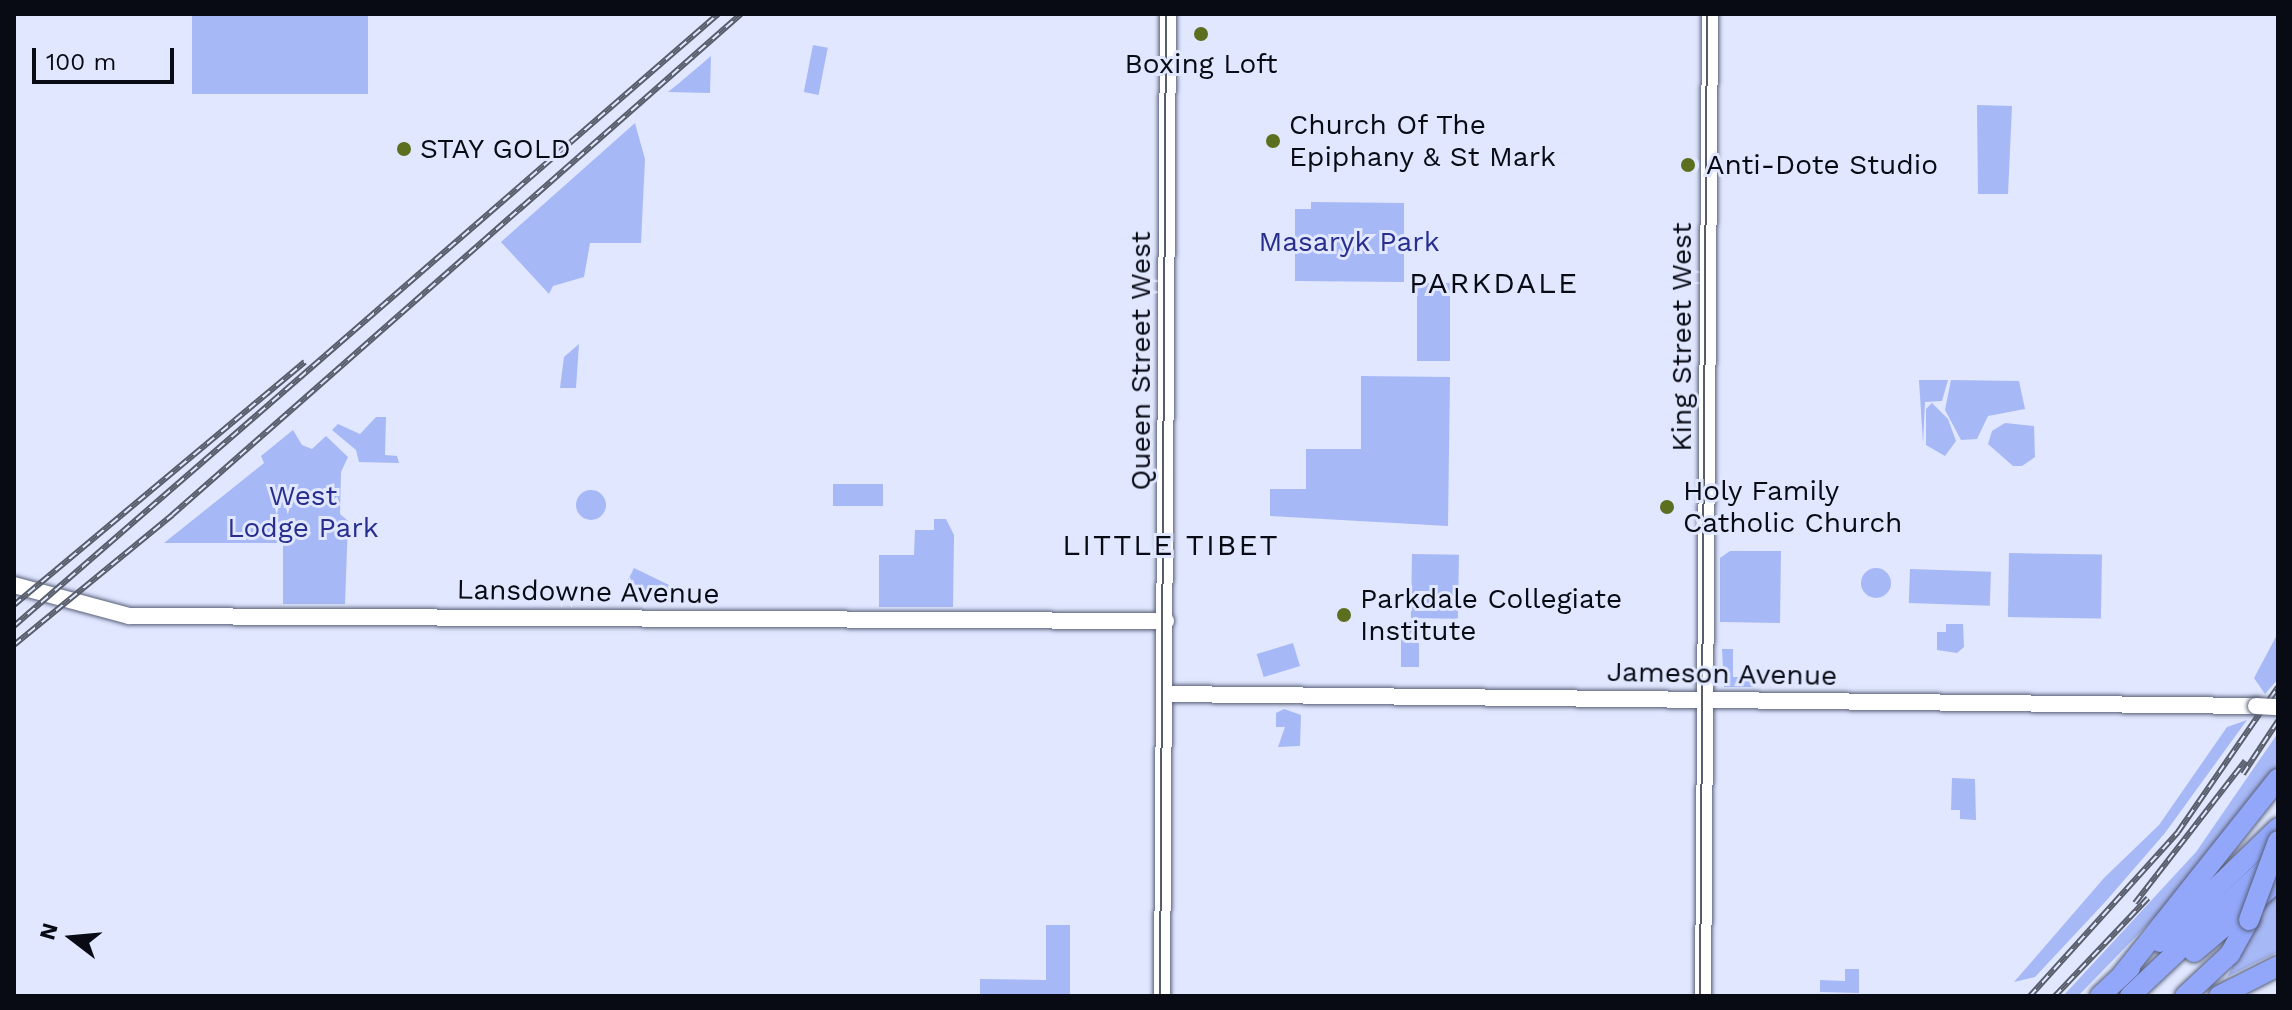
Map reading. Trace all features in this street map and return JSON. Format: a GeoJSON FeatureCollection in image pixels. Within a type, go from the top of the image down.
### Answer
{"type":"FeatureCollection","features":[{"type":"Feature","properties":{"kind":"highway"},"geometry":{"type":"LineString","coordinates":[[2122,975],[2278,779]]}},
{"type":"Feature","properties":{"kind":"highway"},"geometry":{"type":"LineString","coordinates":[[2100,996],[2278,828]]}},
{"type":"Feature","properties":{"kind":"highway"},"geometry":{"type":"LineString","coordinates":[[2185,996],[2230,954],[2249,920],[2278,841]]}},
{"type":"Feature","properties":{"kind":"highway"},"geometry":{"type":"LineString","coordinates":[[2131,996],[2278,857]]}},
{"type":"Feature","properties":{"kind":"highway"},"geometry":{"type":"LineString","coordinates":[[2131,996],[2208,943],[2278,881]]}},
{"type":"Feature","properties":{"kind":"highway"},"geometry":{"type":"LineString","coordinates":[[2219,996],[2278,966]]}},
{"type":"Feature","properties":{"kind":"street","name":"Queen Street West"},"geometry":{"type":"LineString","coordinates":[[1162,996],[1168,14]]}},
{"type":"Feature","properties":{"kind":"street","name":"King Street West"},"geometry":{"type":"LineString","coordinates":[[1703,996],[1710,14]]}},
{"type":"Feature","properties":{"kind":"street","name":"Lansdowne Avenue"},"geometry":{"type":"LineString","coordinates":[[14,585],[129,616],[1166,621]]}},
{"type":"Feature","properties":{"kind":"street","name":"Jameson Avenue"},"geometry":{"type":"LineString","coordinates":[[1166,694],[2278,707]]}},
{"type":"Feature","properties":{"kind":"green space"},"geometry":{"type":"Polygon","coordinates":[[[192,14],[368,14],[368,94],[192,94],[192,14]]]}},
{"type":"Feature","properties":{"kind":"green space"},"geometry":{"type":"Polygon","coordinates":[[[813,45],[828,48],[819,95],[804,92],[813,45]]]}},
{"type":"Feature","properties":{"kind":"green space"},"geometry":{"type":"Polygon","coordinates":[[[711,56],[710,93],[668,92],[678,84],[711,56]]]}},
{"type":"Feature","properties":{"kind":"green space"},"geometry":{"type":"Polygon","coordinates":[[[1977,105],[2012,106],[2008,194],[1978,194],[1977,105]]]}},
{"type":"Feature","properties":{"kind":"green space"},"geometry":{"type":"Polygon","coordinates":[[[635,123],[645,159],[641,243],[590,243],[584,277],[553,286],[549,294],[501,242],[635,123]]]}},
{"type":"Feature","properties":{"kind":"green space","name":"Masaryk Park"},"geometry":{"type":"Polygon","coordinates":[[[1311,202],[1404,203],[1404,282],[1295,281],[1295,209],[1311,209],[1311,202]]]}},
{"type":"Feature","properties":{"kind":"green space"},"geometry":{"type":"Polygon","coordinates":[[[1417,283],[1450,283],[1450,361],[1417,361],[1417,283]]]}},
{"type":"Feature","properties":{"kind":"green space"},"geometry":{"type":"Polygon","coordinates":[[[579,344],[576,388],[560,388],[564,357],[579,344]]]}},
{"type":"Feature","properties":{"kind":"green space","name":"Parkdale Collegiate Institute"},"geometry":{"type":"Polygon","coordinates":[[[1361,376],[1450,377],[1448,526],[1270,516],[1270,489],[1306,489],[1306,449],[1361,449],[1361,376]]]}},
{"type":"Feature","properties":{"kind":"green space"},"geometry":{"type":"Polygon","coordinates":[[[1919,380],[1948,380],[1942,401],[1925,402],[1923,443],[1919,380]]]}},
{"type":"Feature","properties":{"kind":"green space"},"geometry":{"type":"Polygon","coordinates":[[[1951,380],[2019,381],[2025,409],[1988,416],[1977,439],[1961,440],[1945,410],[1951,380]]]}},
{"type":"Feature","properties":{"kind":"green space"},"geometry":{"type":"Polygon","coordinates":[[[1932,403],[1948,419],[1956,441],[1945,456],[1926,445],[1926,409],[1932,403]]]}},
{"type":"Feature","properties":{"kind":"green space"},"geometry":{"type":"Polygon","coordinates":[[[376,417],[386,417],[385,455],[397,456],[399,463],[359,462],[356,450],[332,430],[338,424],[360,434],[376,417]]]}},
{"type":"Feature","properties":{"kind":"green space"},"geometry":{"type":"Polygon","coordinates":[[[2005,423],[2034,426],[2035,457],[2022,466],[2013,466],[1988,444],[1992,431],[2005,423]]]}},
{"type":"Feature","properties":{"kind":"green space","name":"West Lodge Park"},"geometry":{"type":"Polygon","coordinates":[[[293,430],[302,445],[312,449],[326,436],[348,457],[341,472],[340,514],[348,521],[345,604],[283,604],[283,543],[164,543],[264,463],[261,456],[293,430]]]}},
{"type":"Feature","properties":{"kind":"green space"},"geometry":{"type":"Polygon","coordinates":[[[833,484],[883,484],[883,506],[833,506],[833,484]]]}},
{"type":"Feature","properties":{"kind":"green space"},"geometry":{"type":"Polygon","coordinates":[[[591,490],[602,494],[606,505],[602,516],[591,520],[580,516],[576,505],[580,494],[591,490]]]}},
{"type":"Feature","properties":{"kind":"green space"},"geometry":{"type":"Polygon","coordinates":[[[934,519],[946,519],[954,535],[953,607],[879,607],[879,555],[914,555],[915,530],[934,530],[934,519]]]}},
{"type":"Feature","properties":{"kind":"green space"},"geometry":{"type":"Polygon","coordinates":[[[1730,551],[1781,551],[1780,623],[1720,622],[1720,558],[1730,551]]]}},
{"type":"Feature","properties":{"kind":"green space"},"geometry":{"type":"Polygon","coordinates":[[[2009,553],[2102,555],[2101,619],[2008,617],[2009,553]]]}},
{"type":"Feature","properties":{"kind":"green space"},"geometry":{"type":"Polygon","coordinates":[[[1412,554],[1459,555],[1458,619],[1411,618],[1412,554]]]}},
{"type":"Feature","properties":{"kind":"green space"},"geometry":{"type":"Polygon","coordinates":[[[634,568],[669,585],[660,604],[625,587],[634,568]]]}},
{"type":"Feature","properties":{"kind":"green space"},"geometry":{"type":"Polygon","coordinates":[[[1876,568],[1882,569],[1890,577],[1890,589],[1882,597],[1876,598],[1870,597],[1862,589],[1861,583],[1862,577],[1870,569],[1876,568]]]}},
{"type":"Feature","properties":{"kind":"green space"},"geometry":{"type":"Polygon","coordinates":[[[1910,569],[1991,572],[1990,606],[1909,603],[1910,569]]]}},
{"type":"Feature","properties":{"kind":"green space"},"geometry":{"type":"Polygon","coordinates":[[[1401,622],[1419,622],[1419,667],[1401,667],[1401,622]]]}},
{"type":"Feature","properties":{"kind":"green space"},"geometry":{"type":"Polygon","coordinates":[[[1946,624],[1963,624],[1964,647],[1957,653],[1937,650],[1937,632],[1946,632],[1946,624]]]}},
{"type":"Feature","properties":{"kind":"green space"},"geometry":{"type":"Polygon","coordinates":[[[2278,633],[2278,679],[2265,694],[2254,678],[2278,633]]]}},
{"type":"Feature","properties":{"kind":"green space"},"geometry":{"type":"Polygon","coordinates":[[[1293,643],[1300,666],[1264,677],[1257,654],[1293,643]]]}},
{"type":"Feature","properties":{"kind":"green space"},"geometry":{"type":"Polygon","coordinates":[[[1722,649],[1733,649],[1733,677],[1753,677],[1753,687],[1724,687],[1722,649]]]}},
{"type":"Feature","properties":{"kind":"green space"},"geometry":{"type":"Polygon","coordinates":[[[1284,709],[1301,715],[1300,746],[1278,747],[1285,727],[1276,727],[1276,713],[1284,709]]]}},
{"type":"Feature","properties":{"kind":"green space"},"geometry":{"type":"Polygon","coordinates":[[[2247,720],[2165,833],[2106,901],[2035,977],[2014,982],[2104,878],[2159,825],[2227,727],[2247,720]]]}},
{"type":"Feature","properties":{"kind":"green space"},"geometry":{"type":"Polygon","coordinates":[[[2278,733],[2278,770],[2190,881],[2078,996],[2064,995],[2196,852],[2278,733]]]}},
{"type":"Feature","properties":{"kind":"green space"},"geometry":{"type":"Polygon","coordinates":[[[1952,778],[1975,779],[1976,820],[1960,819],[1960,810],[1951,810],[1952,778]]]}},
{"type":"Feature","properties":{"kind":"green space"},"geometry":{"type":"Polygon","coordinates":[[[2278,890],[2278,952],[2227,977],[2269,898],[2278,890]]]}},
{"type":"Feature","properties":{"kind":"green space"},"geometry":{"type":"Polygon","coordinates":[[[1046,925],[1070,925],[1070,996],[980,996],[980,979],[1046,980],[1046,925]]]}},
{"type":"Feature","properties":{"kind":"green space"},"geometry":{"type":"Polygon","coordinates":[[[1845,969],[1859,969],[1859,993],[1820,992],[1820,980],[1845,981],[1845,969]]]}},
{"type":"Feature","properties":{"kind":"tram line"},"geometry":{"type":"LineString","coordinates":[[1160,996],[1166,14]]}},
{"type":"Feature","properties":{"kind":"tram line"},"geometry":{"type":"LineString","coordinates":[[1700,996],[1707,14]]}},
{"type":"Feature","properties":{"kind":"railway"},"geometry":{"type":"LineString","coordinates":[[14,626],[718,14]]}},
{"type":"Feature","properties":{"kind":"railway"},"geometry":{"type":"LineString","coordinates":[[14,645],[172,515],[741,14]]}},
{"type":"Feature","properties":{"kind":"railway"},"geometry":{"type":"LineString","coordinates":[[14,605],[305,362]]}},
{"type":"Feature","properties":{"kind":"railway"},"geometry":{"type":"LineString","coordinates":[[2030,996],[2178,832],[2278,687]]}},
{"type":"Feature","properties":{"kind":"railway"},"geometry":{"type":"LineString","coordinates":[[2243,774],[2278,721]]}},
{"type":"Feature","properties":{"kind":"railway"},"geometry":{"type":"LineString","coordinates":[[2135,903],[2245,761]]}},
{"type":"Feature","properties":{"kind":"railway"},"geometry":{"type":"LineString","coordinates":[[2055,996],[2148,898]]}},
{"type":"Feature","properties":{"kind":"place","name":"Boxing Loft"},"geometry":{"type":"Point","coordinates":[1201,34]}},
{"type":"Feature","properties":{"kind":"place","name":"Church Of The Epiphany & St Mark"},"geometry":{"type":"Point","coordinates":[1273,141]}},
{"type":"Feature","properties":{"kind":"place","name":"STAY GOLD"},"geometry":{"type":"Point","coordinates":[404,149]}},
{"type":"Feature","properties":{"kind":"place","name":"Anti-Dote Studio"},"geometry":{"type":"Point","coordinates":[1688,165]}},
{"type":"Feature","properties":{"kind":"place","name":"Holy Family Catholic Church"},"geometry":{"type":"Point","coordinates":[1667,507]}},
{"type":"Feature","properties":{"kind":"place","name":"Parkdale Collegiate Institute"},"geometry":{"type":"Point","coordinates":[1344,615]}},
{"type":"Feature","properties":{"kind":"district","name":"PARKDALE"},"geometry":{"type":"Point","coordinates":[1494,283]}},
{"type":"Feature","properties":{"kind":"district","name":"LITTLE TIBET"},"geometry":{"type":"Point","coordinates":[1171,545]}}]}
